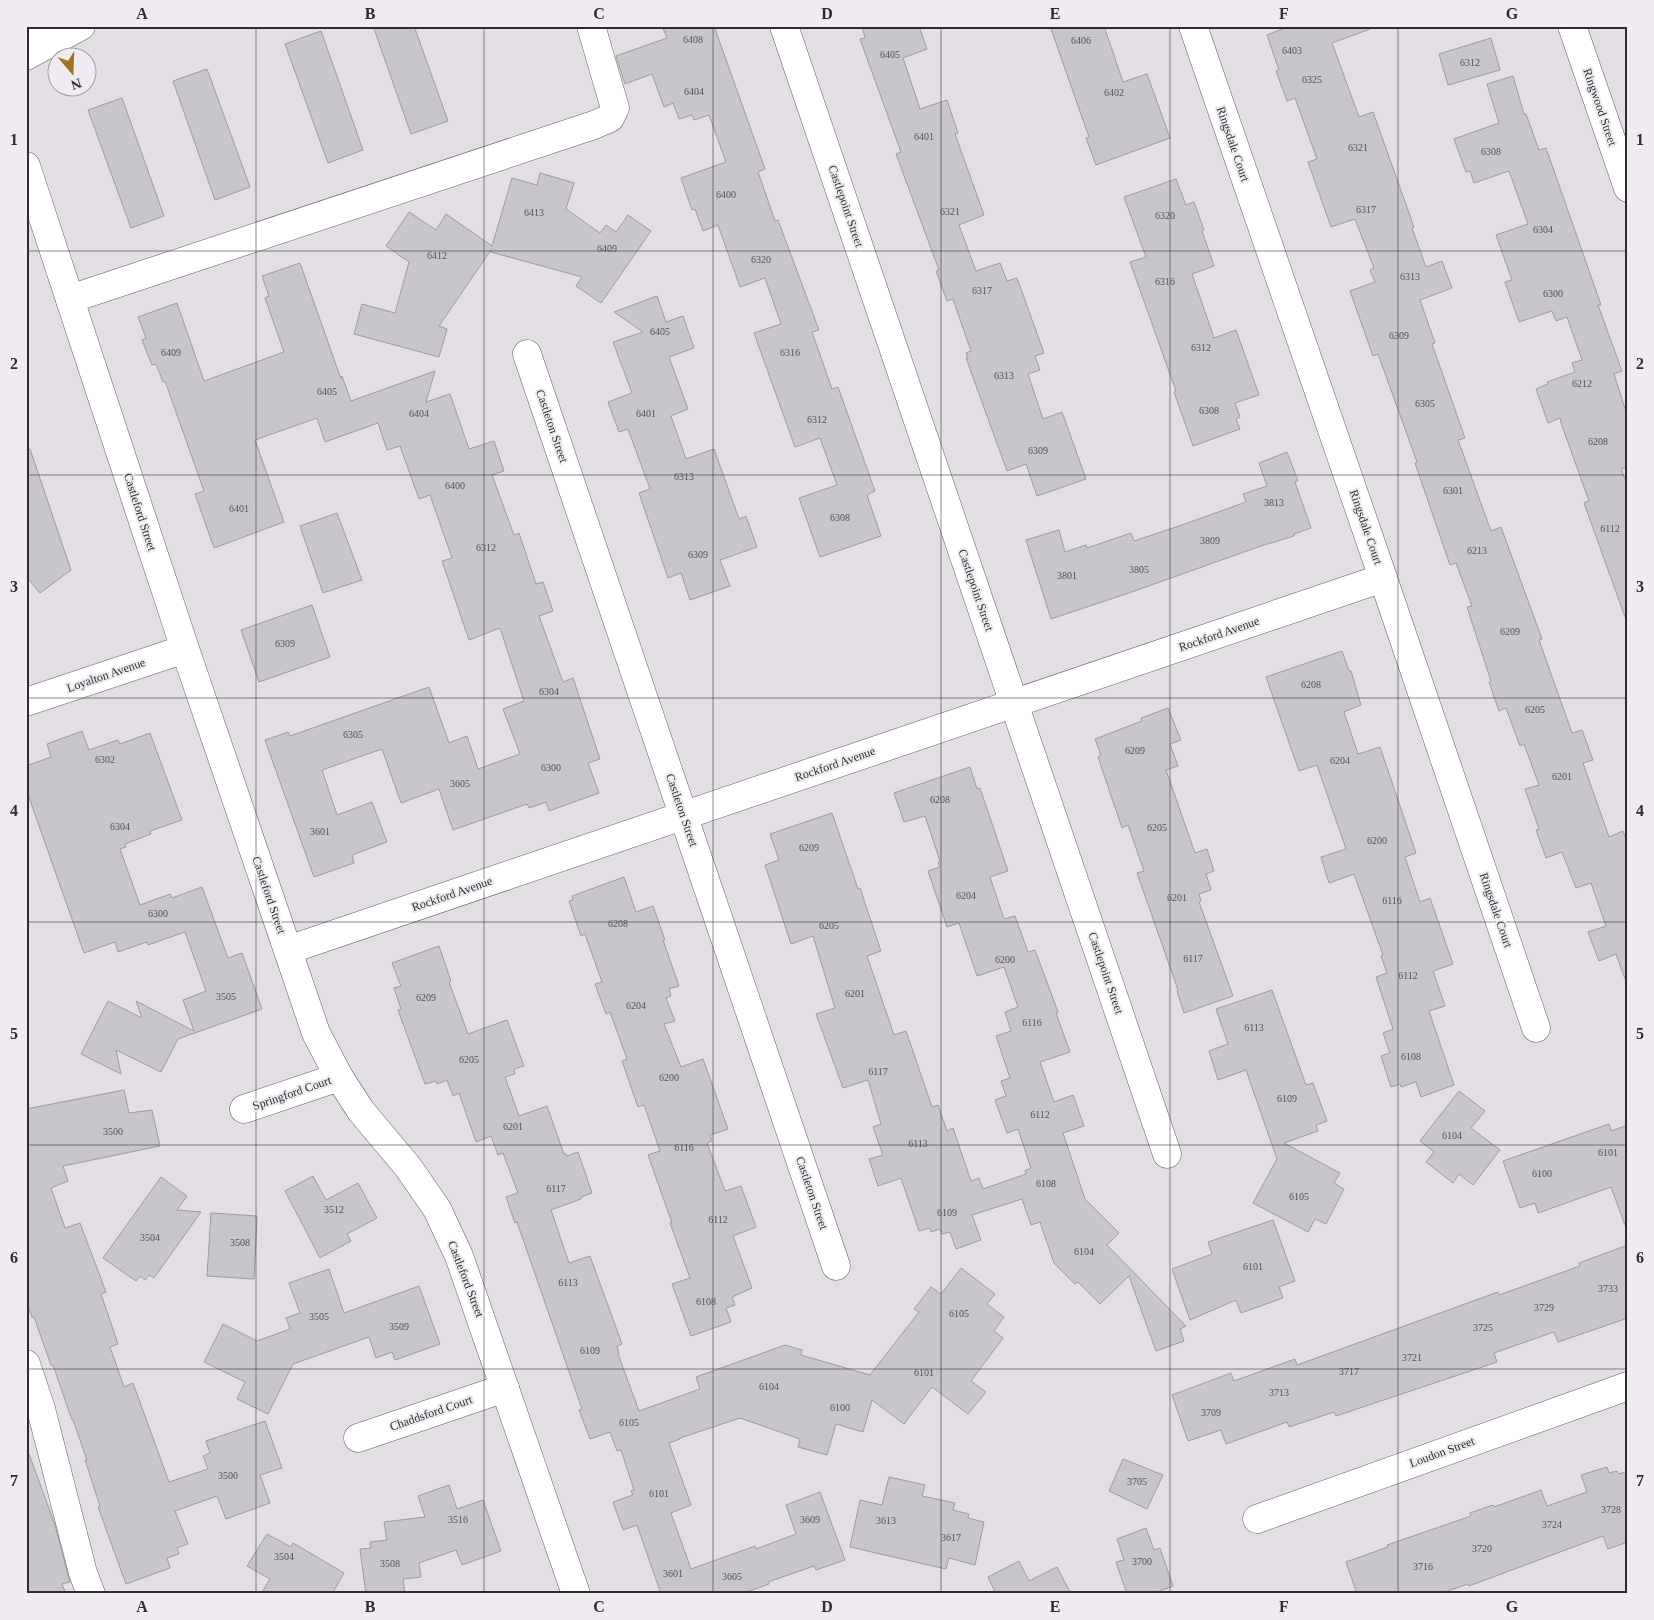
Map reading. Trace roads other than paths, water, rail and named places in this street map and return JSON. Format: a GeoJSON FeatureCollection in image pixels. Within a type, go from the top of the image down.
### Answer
{"type":"FeatureCollection","features":[{"type":"Feature","properties":{"kind":"street"},"geometry":{"type":"LineString","coordinates":[[26,33],[41,26]]}},
{"type":"Feature","properties":{"kind":"street"},"geometry":{"type":"LineString","coordinates":[[26,56],[81,26]]}},
{"type":"Feature","properties":{"kind":"street"},"geometry":{"type":"LineString","coordinates":[[70,299],[594,125],[610,118],[615,108],[591,26]]}},
{"type":"Feature","properties":{"kind":"street","name":"Castlepoint Street"},"geometry":{"type":"LineString","coordinates":[[784,26],[1167,1154]]}},
{"type":"Feature","properties":{"kind":"street","name":"Ringsdale Court"},"geometry":{"type":"LineString","coordinates":[[1193,26],[1384,578],[1536,1028]]}},
{"type":"Feature","properties":{"kind":"street","name":"Ringwood Street"},"geometry":{"type":"LineString","coordinates":[[1572,26],[1628,188]]}},
{"type":"Feature","properties":{"kind":"street","name":"Castleford Street"},"geometry":{"type":"LineString","coordinates":[[26,166],[185,648],[316,1033],[339,1077],[361,1111],[408,1166],[437,1209],[459,1256],[576,1594]]}},
{"type":"Feature","properties":{"kind":"street","name":"Castleton Street"},"geometry":{"type":"LineString","coordinates":[[527,354],[836,1266]]}},
{"type":"Feature","properties":{"kind":"street","name":"Rockford Avenue"},"geometry":{"type":"LineString","coordinates":[[288,950],[1384,578]]}},
{"type":"Feature","properties":{"kind":"street","name":"Loyalton Avenue"},"geometry":{"type":"LineString","coordinates":[[26,702],[185,648]]}},
{"type":"Feature","properties":{"kind":"street","name":"Springford Court"},"geometry":{"type":"LineString","coordinates":[[244,1109],[339,1077]]}},
{"type":"Feature","properties":{"kind":"street"},"geometry":{"type":"LineString","coordinates":[[26,1364],[33,1412],[83,1574],[91,1594]]}},
{"type":"Feature","properties":{"kind":"street","name":"Loudon Street"},"geometry":{"type":"LineString","coordinates":[[1257,1519],[1628,1386]]}},
{"type":"Feature","properties":{"kind":"street","name":"Chaddsford Court"},"geometry":{"type":"LineString","coordinates":[[358,1438],[505,1388]]}}]}
